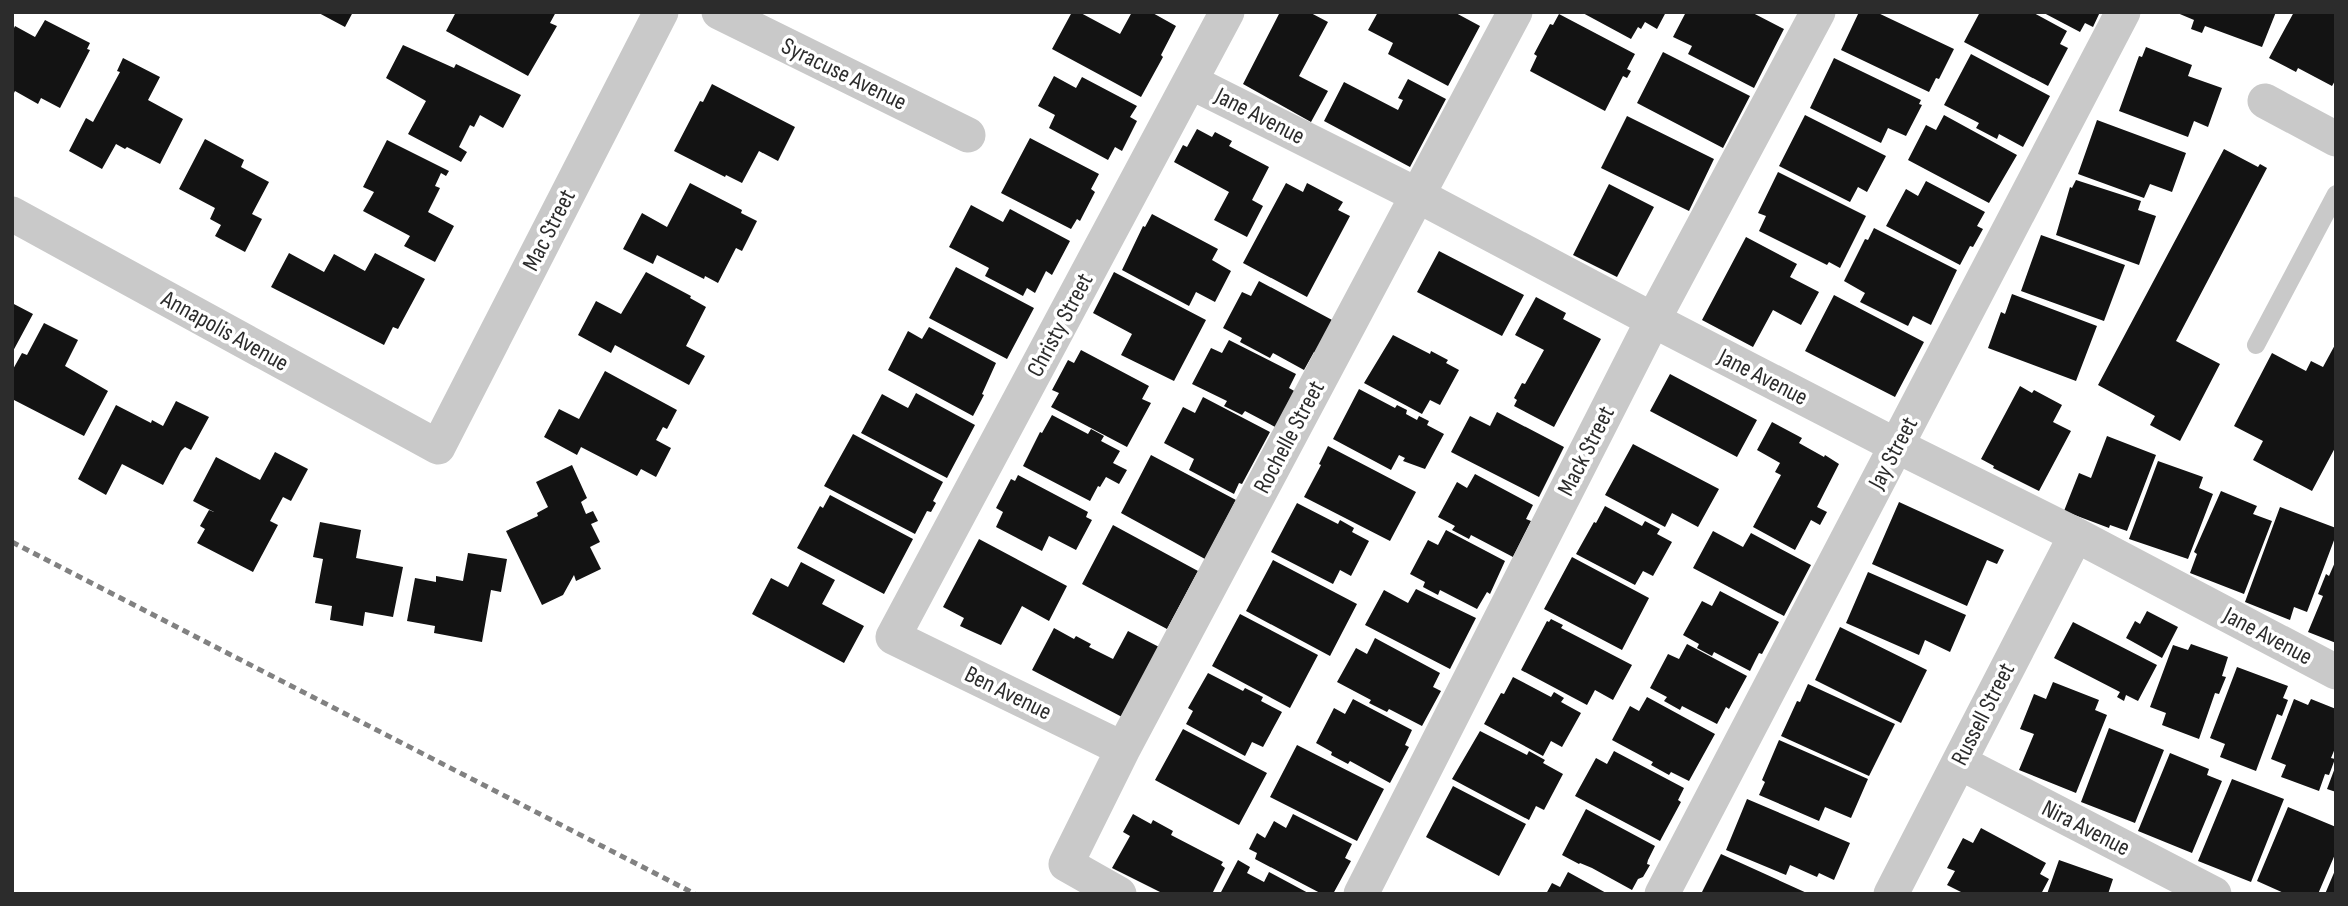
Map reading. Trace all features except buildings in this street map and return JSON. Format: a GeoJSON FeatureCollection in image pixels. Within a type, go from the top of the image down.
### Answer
{"type":"FeatureCollection","features":[{"type":"Feature","properties":{"kind":"street","name":"Mac Street"},"geometry":{"type":"LineString","coordinates":[[438,447],[661,12]]}},
{"type":"Feature","properties":{"kind":"street","name":"Syracuse Avenue"},"geometry":{"type":"LineString","coordinates":[[719,12],[968,135]]}},
{"type":"Feature","properties":{"kind":"street","name":"Christy Street"},"geometry":{"type":"LineString","coordinates":[[893,637],[1227,12]]}},
{"type":"Feature","properties":{"kind":"street","name":"Rochelle Street"},"geometry":{"type":"LineString","coordinates":[[1119,894],[1066,864],[1123,749],[1515,12]]}},
{"type":"Feature","properties":{"kind":"street","name":"Mack Street"},"geometry":{"type":"LineString","coordinates":[[1361,894],[1653,320],[1818,12]]}},
{"type":"Feature","properties":{"kind":"street","name":"Jay Street"},"geometry":{"type":"LineString","coordinates":[[1662,894],[2123,12]]}},
{"type":"Feature","properties":{"kind":"street","name":"Jane Avenue"},"geometry":{"type":"LineString","coordinates":[[1191,82],[1417,195],[1653,320],[2076,535],[2336,672]]}},
{"type":"Feature","properties":{"kind":"street"},"geometry":{"type":"LineString","coordinates":[[2265,101],[2336,138]]}},
{"type":"Feature","properties":{"kind":"street","name":"Annapolis Avenue"},"geometry":{"type":"LineString","coordinates":[[12,214],[438,447]]}},
{"type":"Feature","properties":{"kind":"street","name":"Russell Street"},"geometry":{"type":"LineString","coordinates":[[1891,894],[2076,535]]}},
{"type":"Feature","properties":{"kind":"street","name":"Ben Avenue"},"geometry":{"type":"LineString","coordinates":[[893,637],[1123,749]]}},
{"type":"Feature","properties":{"kind":"street","name":"Nira Avenue"},"geometry":{"type":"LineString","coordinates":[[1959,762],[2214,894]]}},
{"type":"Feature","properties":{"kind":"lane"},"geometry":{"type":"LineString","coordinates":[[2256,345],[2336,194]]}},
{"type":"Feature","properties":{"kind":"railway"},"geometry":{"type":"LineString","coordinates":[[12,542],[695,894]]}}]}
